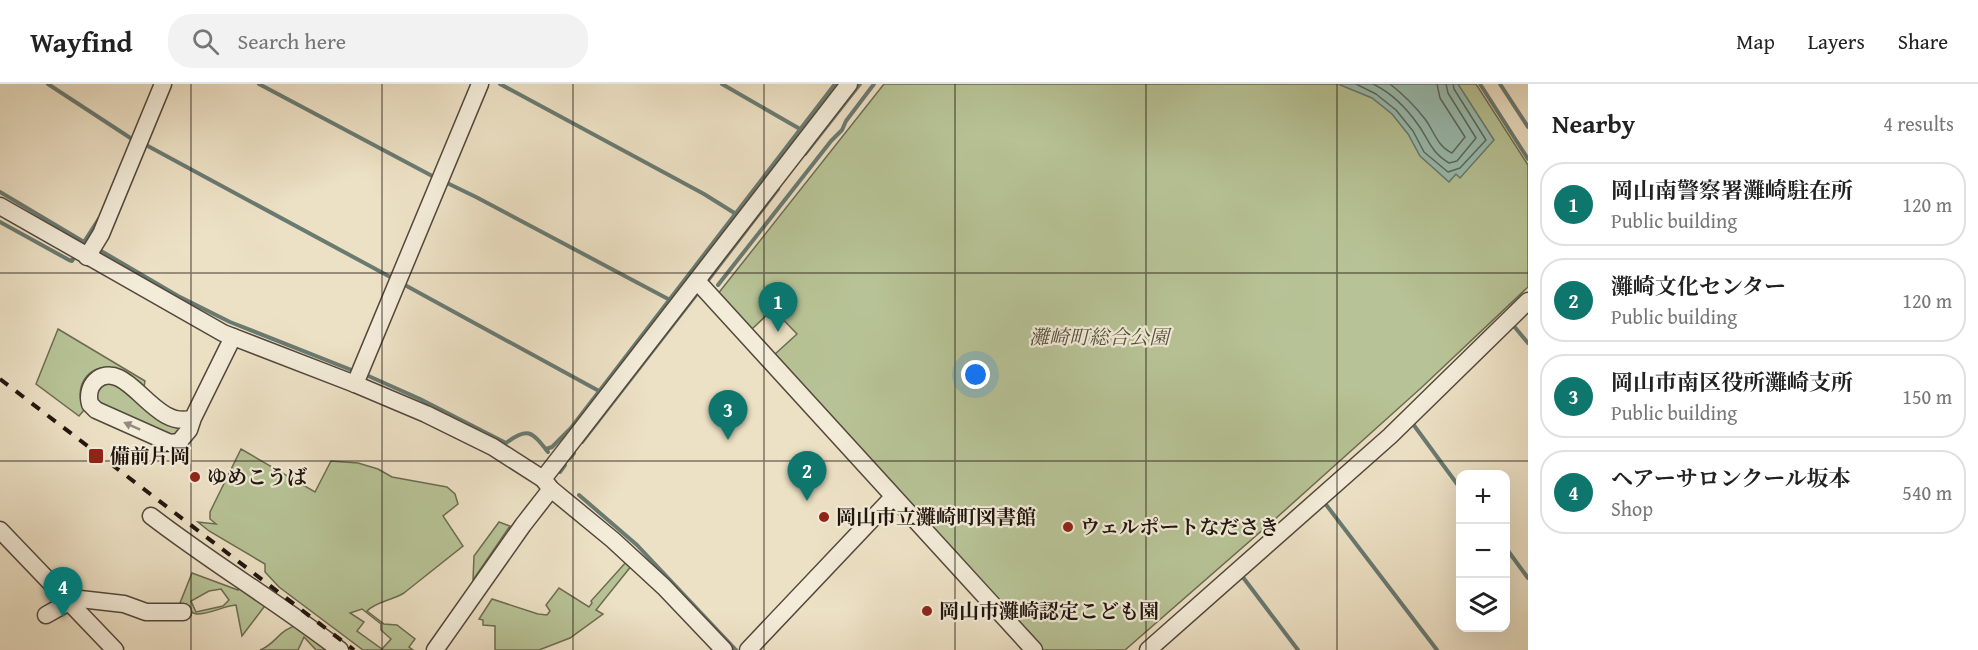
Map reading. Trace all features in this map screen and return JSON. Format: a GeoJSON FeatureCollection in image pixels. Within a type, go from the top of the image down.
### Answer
{"type":"FeatureCollection","features":[{"type":"Feature","properties":{"kind":"street"},"geometry":{"type":"LineString","coordinates":[[91,250],[101,234],[163,84]]}},
{"type":"Feature","properties":{"kind":"street"},"geometry":{"type":"LineString","coordinates":[[358,376],[480,84]]}},
{"type":"Feature","properties":{"kind":"street"},"geometry":{"type":"LineString","coordinates":[[435,650],[523,525],[547,484],[697,281],[849,84]]}},
{"type":"Feature","properties":{"kind":"street"},"geometry":{"type":"LineString","coordinates":[[0,206],[91,250],[232,337],[358,376],[426,414],[493,447],[547,484],[613,540],[651,574],[724,650]]}},
{"type":"Feature","properties":{"kind":"street"},"geometry":{"type":"LineString","coordinates":[[697,281],[1034,650]]}},
{"type":"Feature","properties":{"kind":"street"},"geometry":{"type":"LineString","coordinates":[[1148,650],[1390,436],[1528,301]]}},
{"type":"Feature","properties":{"kind":"street"},"geometry":{"type":"LineString","coordinates":[[193,418],[180,420],[159,410],[122,379],[115,376],[99,377],[89,390],[90,404],[96,410],[170,443],[183,440],[232,337]]}},
{"type":"Feature","properties":{"kind":"street"},"geometry":{"type":"LineString","coordinates":[[748,650],[892,497]]}},
{"type":"Feature","properties":{"kind":"street"},"geometry":{"type":"LineString","coordinates":[[152,516],[340,650]]}},
{"type":"Feature","properties":{"kind":"street"},"geometry":{"type":"LineString","coordinates":[[0,530],[115,650]]}},
{"type":"Feature","properties":{"kind":"street"},"geometry":{"type":"LineString","coordinates":[[46,615],[69,602],[80,599],[124,604],[146,612],[183,612]]}},
{"type":"Feature","properties":{"kind":"green space","name":"灘崎町総合公園"},"geometry":{"type":"Polygon","coordinates":[[[884,84],[1476,84],[1528,165],[1528,287],[1421,388],[1125,650],[1041,650],[774,355],[797,334],[773,309],[751,330],[717,295],[884,84]]]}},
{"type":"Feature","properties":{"kind":"green space"},"geometry":{"type":"Polygon","coordinates":[[[58,329],[145,381],[144,387],[115,369],[95,370],[84,380],[81,387],[81,402],[85,409],[79,416],[36,384],[58,329]]]}},
{"type":"Feature","properties":{"kind":"green space"},"geometry":{"type":"Polygon","coordinates":[[[110,382],[183,426],[177,437],[103,408],[96,399],[97,393],[101,386],[110,382]]]}},
{"type":"Feature","properties":{"kind":"green space"},"geometry":{"type":"Polygon","coordinates":[[[241,449],[315,492],[331,461],[358,463],[378,469],[392,477],[447,487],[455,494],[458,504],[443,516],[463,546],[404,593],[375,605],[367,611],[384,624],[397,625],[415,639],[409,647],[413,650],[363,650],[279,587],[265,572],[265,564],[198,522],[216,524],[210,519],[210,512],[241,449]],[[362,609],[350,613],[364,622],[357,631],[382,649],[391,639],[381,630],[381,624],[362,609]]]}},
{"type":"Feature","properties":{"kind":"green space"},"geometry":{"type":"Polygon","coordinates":[[[499,522],[510,526],[473,580],[474,556],[499,522]]]}},
{"type":"Feature","properties":{"kind":"green space"},"geometry":{"type":"Polygon","coordinates":[[[627,561],[632,565],[596,610],[603,614],[570,638],[539,650],[495,650],[495,626],[483,625],[483,620],[479,619],[492,599],[547,615],[550,611],[546,605],[559,588],[589,607],[591,601],[627,561]]]}},
{"type":"Feature","properties":{"kind":"green space"},"geometry":{"type":"Polygon","coordinates":[[[192,573],[238,590],[241,586],[267,603],[242,636],[236,605],[197,614],[178,608],[192,573]],[[221,589],[209,591],[191,601],[196,612],[223,606],[229,600],[221,589]]]}},
{"type":"Feature","properties":{"kind":"green space"},"geometry":{"type":"Polygon","coordinates":[[[299,625],[332,650],[316,650],[304,637],[298,650],[260,650],[287,629],[299,625]]]}},
{"type":"Feature","properties":{"kind":"water"},"geometry":{"type":"Polygon","coordinates":[[[1338,84],[1458,84],[1494,140],[1460,178],[1456,174],[1449,182],[1420,156],[1408,134],[1392,114],[1372,98],[1338,84]]]}},
{"type":"Feature","properties":{"kind":"waterway"},"geometry":{"type":"LineString","coordinates":[[48,84],[135,141]]}},
{"type":"Feature","properties":{"kind":"waterway"},"geometry":{"type":"LineString","coordinates":[[259,84],[436,178]]}},
{"type":"Feature","properties":{"kind":"waterway"},"geometry":{"type":"LineString","coordinates":[[500,84],[704,194],[736,214]]}},
{"type":"Feature","properties":{"kind":"waterway"},"geometry":{"type":"LineString","coordinates":[[722,84],[800,129]]}},
{"type":"Feature","properties":{"kind":"waterway"},"geometry":{"type":"LineString","coordinates":[[546,449],[552,447],[571,428],[835,84]]}},
{"type":"Feature","properties":{"kind":"waterway"},"geometry":{"type":"LineString","coordinates":[[805,154],[860,84]]}},
{"type":"Feature","properties":{"kind":"waterway"},"geometry":{"type":"LineString","coordinates":[[718,285],[842,130],[846,121],[874,84]]}},
{"type":"Feature","properties":{"kind":"waterway"},"geometry":{"type":"LineString","coordinates":[[1480,84],[1528,159]]}},
{"type":"Feature","properties":{"kind":"waterway"},"geometry":{"type":"LineString","coordinates":[[1500,84],[1528,127]]}},
{"type":"Feature","properties":{"kind":"waterway"},"geometry":{"type":"LineString","coordinates":[[146,145],[394,279]]}},
{"type":"Feature","properties":{"kind":"waterway"},"geometry":{"type":"LineString","coordinates":[[445,182],[670,300]]}},
{"type":"Feature","properties":{"kind":"waterway"},"geometry":{"type":"LineString","coordinates":[[709,279],[778,189]]}},
{"type":"Feature","properties":{"kind":"waterway"},"geometry":{"type":"LineString","coordinates":[[0,192],[84,242],[100,217]]}},
{"type":"Feature","properties":{"kind":"waterway"},"geometry":{"type":"LineString","coordinates":[[0,222],[69,260],[72,261],[74,258]]}},
{"type":"Feature","properties":{"kind":"waterway"},"geometry":{"type":"LineString","coordinates":[[96,248],[178,296],[230,322],[354,371]]}},
{"type":"Feature","properties":{"kind":"waterway"},"geometry":{"type":"LineString","coordinates":[[403,284],[599,391]]}},
{"type":"Feature","properties":{"kind":"waterway"},"geometry":{"type":"LineString","coordinates":[[582,442],[696,295]]}},
{"type":"Feature","properties":{"kind":"waterway"},"geometry":{"type":"LineString","coordinates":[[1513,325],[1528,343]]}},
{"type":"Feature","properties":{"kind":"waterway"},"geometry":{"type":"LineString","coordinates":[[364,374],[420,399],[506,443],[520,434],[529,434],[538,440],[548,452]]}},
{"type":"Feature","properties":{"kind":"waterway"},"geometry":{"type":"LineString","coordinates":[[1413,424],[1456,483]]}},
{"type":"Feature","properties":{"kind":"waterway"},"geometry":{"type":"LineString","coordinates":[[570,458],[574,453]]}},
{"type":"Feature","properties":{"kind":"waterway"},"geometry":{"type":"LineString","coordinates":[[560,472],[565,465]]}},
{"type":"Feature","properties":{"kind":"waterway"},"geometry":{"type":"LineString","coordinates":[[579,495],[637,545],[736,650]]}},
{"type":"Feature","properties":{"kind":"waterway"},"geometry":{"type":"LineString","coordinates":[[1324,502],[1437,650]]}},
{"type":"Feature","properties":{"kind":"waterway"},"geometry":{"type":"LineString","coordinates":[[1510,553],[1528,578]]}},
{"type":"Feature","properties":{"kind":"waterway"},"geometry":{"type":"LineString","coordinates":[[1242,576],[1298,650]]}},
{"type":"Feature","properties":{"kind":"railway"},"geometry":{"type":"LineString","coordinates":[[0,379],[354,650]]}},
{"type":"Feature","properties":{"kind":"place","name":"岡山南警察署灘崎駐在所"},"geometry":{"type":"Point","coordinates":[778,332]}},
{"type":"Feature","properties":{"kind":"place","name":"岡山市南区役所灘崎支所"},"geometry":{"type":"Point","coordinates":[728,440]}},
{"type":"Feature","properties":{"kind":"place","name":"備前片岡"},"geometry":{"type":"Point","coordinates":[96,456]}},
{"type":"Feature","properties":{"kind":"place","name":"ゆめこうば"},"geometry":{"type":"Point","coordinates":[195,477]}},
{"type":"Feature","properties":{"kind":"place","name":"灘崎文化センター"},"geometry":{"type":"Point","coordinates":[807,501]}},
{"type":"Feature","properties":{"kind":"place","name":"岡山市立灘崎町図書館"},"geometry":{"type":"Point","coordinates":[824,517]}},
{"type":"Feature","properties":{"kind":"place","name":"ウェルポートなださき"},"geometry":{"type":"Point","coordinates":[1068,527]}},
{"type":"Feature","properties":{"kind":"place","name":"岡山市灘崎認定こども園"},"geometry":{"type":"Point","coordinates":[927,611]}},
{"type":"Feature","properties":{"kind":"place","name":"ヘアーサロンクール坂本"},"geometry":{"type":"Point","coordinates":[63,617]}}]}
